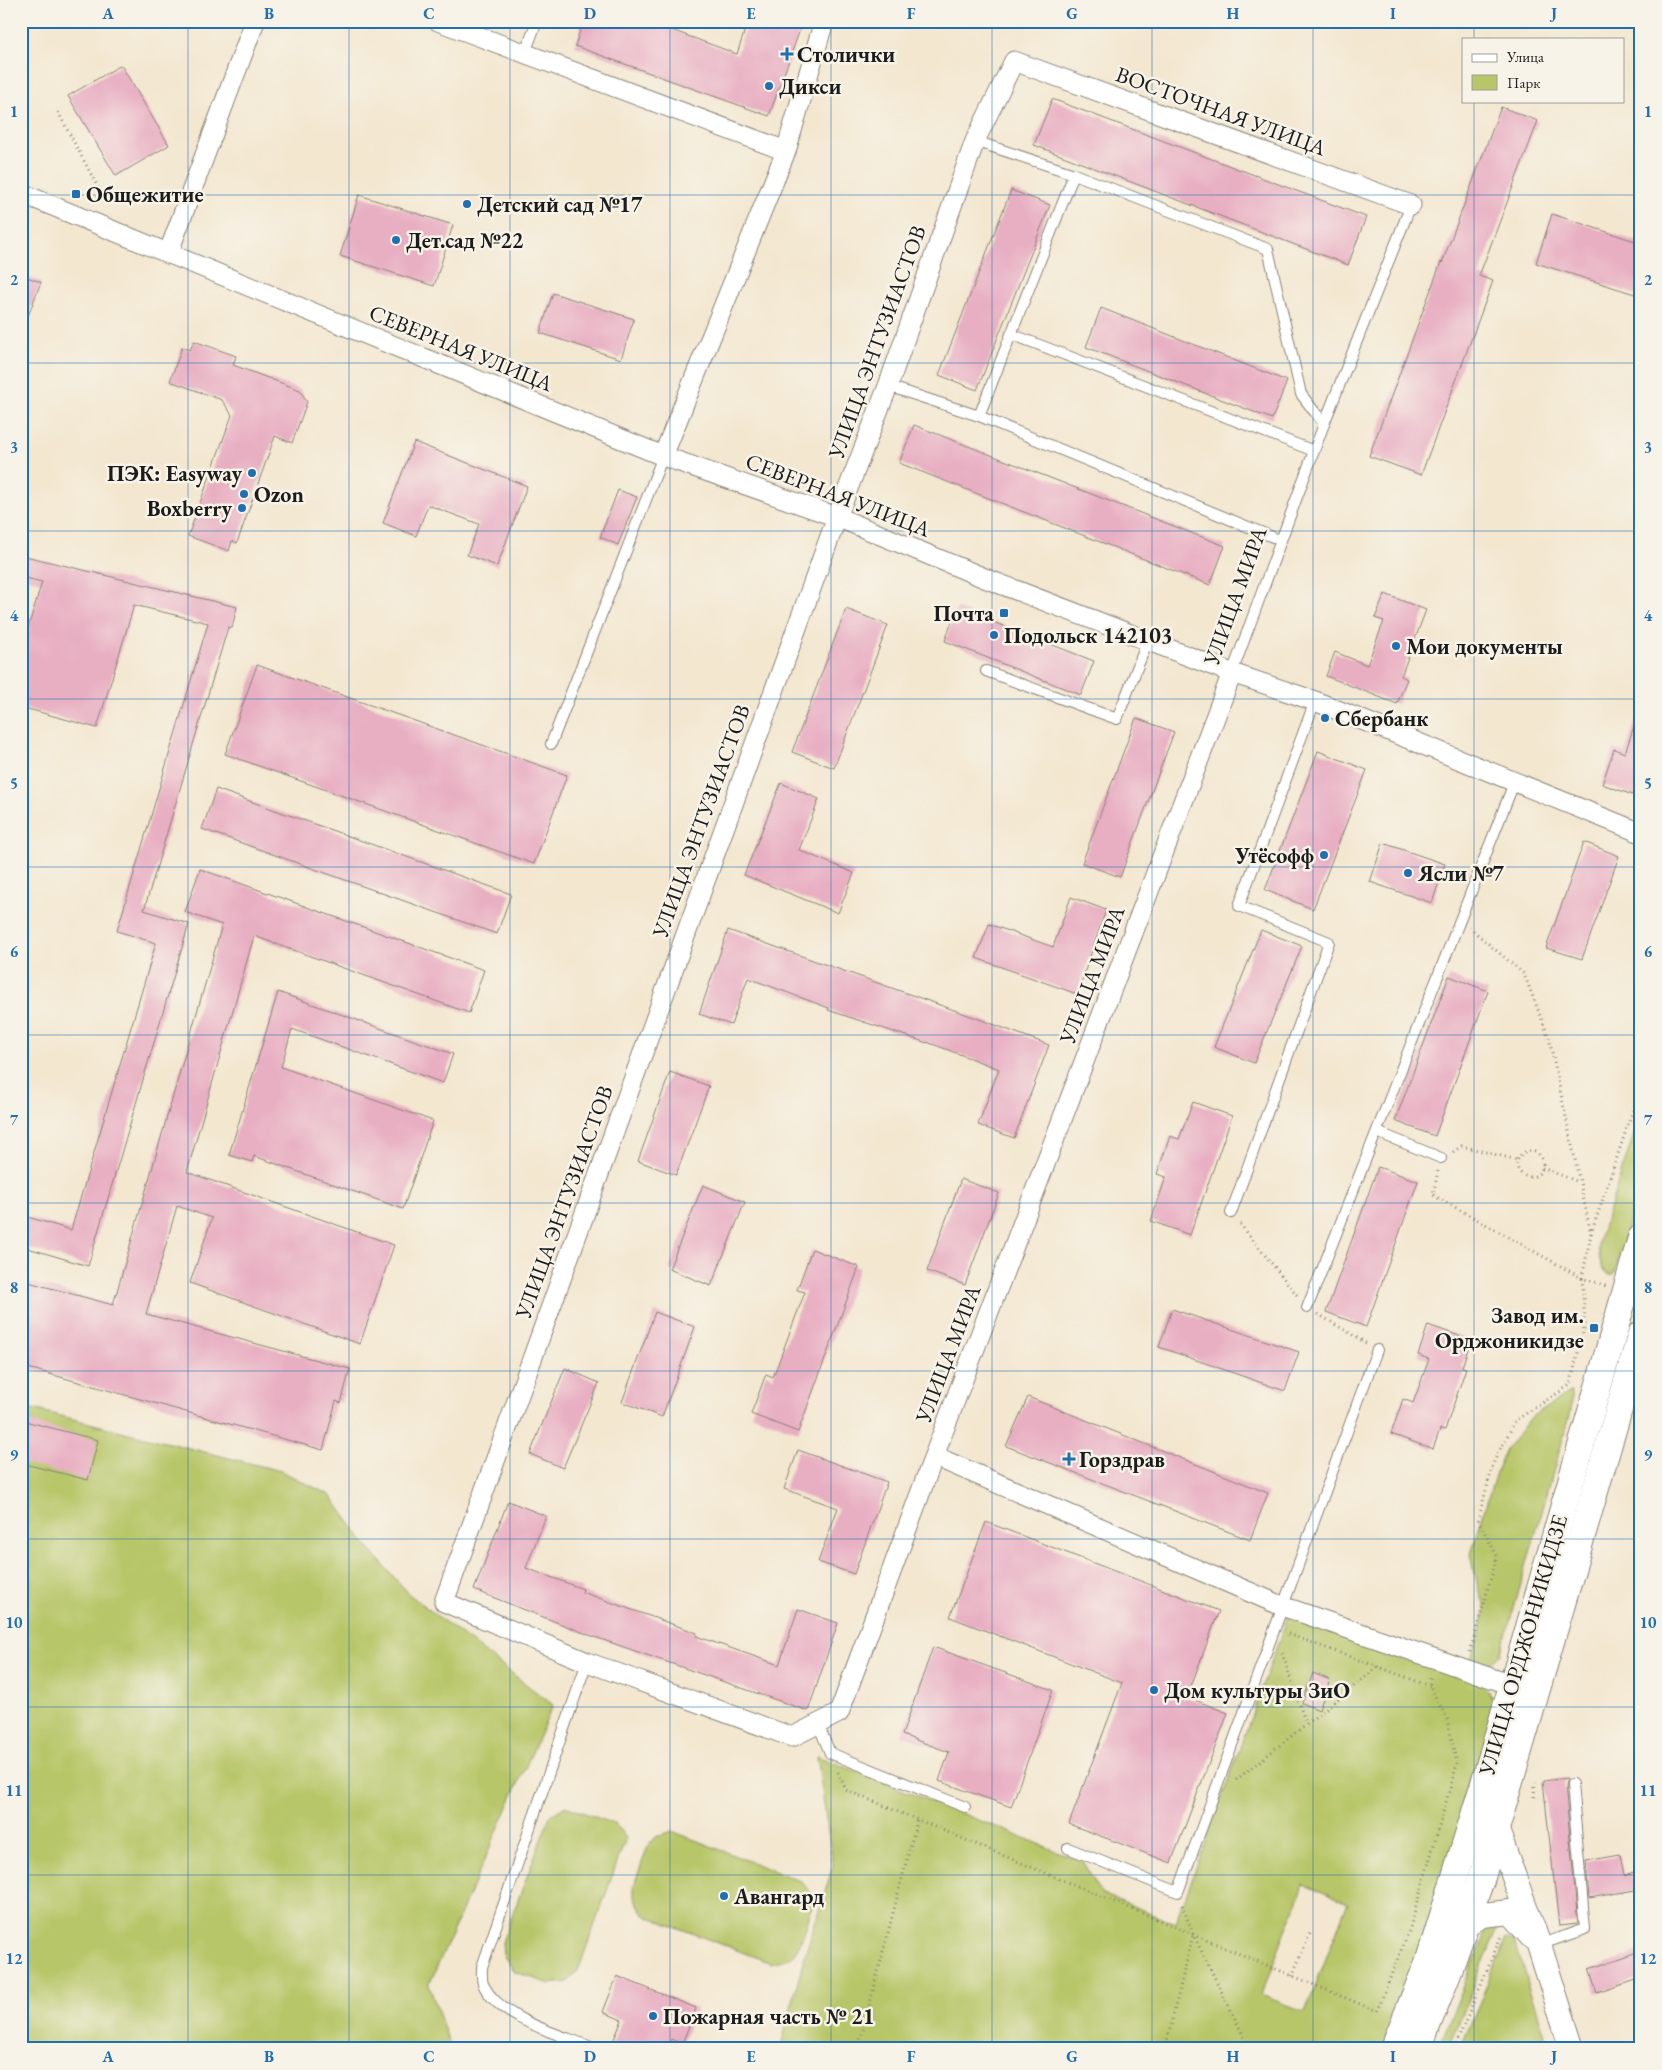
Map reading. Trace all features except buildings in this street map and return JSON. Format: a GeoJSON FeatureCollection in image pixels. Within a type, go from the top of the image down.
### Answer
{"type":"FeatureCollection","features":[{"type":"Feature","properties":{"kind":"main road","name":"УЛИЦА ОРДЖОНИКИДЗЕ"},"geometry":{"type":"LineString","coordinates":[[1393,2049],[1429,1960],[1484,1783],[1641,1238]]}},
{"type":"Feature","properties":{"kind":"main road","name":"УЛИЦА ОРДЖОНИКИДЗЕ"},"geometry":{"type":"LineString","coordinates":[[1418,2049],[1466,1924],[1496,1828],[1641,1334]]}},
{"type":"Feature","properties":{"kind":"street"},"geometry":{"type":"LineString","coordinates":[[168,254],[254,21]]}},
{"type":"Feature","properties":{"kind":"street"},"geometry":{"type":"LineString","coordinates":[[438,21],[786,151]]}},
{"type":"Feature","properties":{"kind":"street"},"geometry":{"type":"LineString","coordinates":[[664,456],[786,151],[824,21]]}},
{"type":"Feature","properties":{"kind":"street","name":"УЛИЦА ЭНТУЗИАСТОВ"},"geometry":{"type":"LineString","coordinates":[[587,1662],[444,1602],[837,517],[888,386],[975,141],[1014,61]]}},
{"type":"Feature","properties":{"kind":"street","name":"ВОСТОЧНАЯ УЛИЦА"},"geometry":{"type":"LineString","coordinates":[[1014,61],[1411,206]]}},
{"type":"Feature","properties":{"kind":"street","name":"СЕВЕРНАЯ УЛИЦА"},"geometry":{"type":"LineString","coordinates":[[21,193],[664,456],[837,517],[987,579],[1232,673],[1315,701],[1641,834]]}},
{"type":"Feature","properties":{"kind":"street","name":"УЛИЦА МИРА"},"geometry":{"type":"LineString","coordinates":[[587,1662],[792,1737],[839,1713],[934,1456],[1232,673]]}},
{"type":"Feature","properties":{"kind":"street"},"geometry":{"type":"LineString","coordinates":[[934,1456],[1282,1606],[1536,1693]]}},
{"type":"Feature","properties":{"kind":"street"},"geometry":{"type":"LineString","coordinates":[[1496,1828],[1540,1946],[1572,2049]]}},
{"type":"Feature","properties":{"kind":"street"},"geometry":{"type":"LineString","coordinates":[[1466,1924],[1482,1915],[1510,1912],[1540,1946]]}},
{"type":"Feature","properties":{"kind":"lane"},"geometry":{"type":"LineString","coordinates":[[524,53],[537,21]]}},
{"type":"Feature","properties":{"kind":"lane"},"geometry":{"type":"LineString","coordinates":[[975,141],[1074,174],[1268,249],[1301,394],[1324,424]]}},
{"type":"Feature","properties":{"kind":"lane"},"geometry":{"type":"LineString","coordinates":[[979,416],[1074,174]]}},
{"type":"Feature","properties":{"kind":"lane","name":"УЛИЦА МИРА"},"geometry":{"type":"LineString","coordinates":[[1232,673],[1324,424],[1411,206]]}},
{"type":"Feature","properties":{"kind":"lane"},"geometry":{"type":"LineString","coordinates":[[1011,334],[1314,451]]}},
{"type":"Feature","properties":{"kind":"lane"},"geometry":{"type":"LineString","coordinates":[[888,386],[979,416],[1280,540]]}},
{"type":"Feature","properties":{"kind":"lane"},"geometry":{"type":"LineString","coordinates":[[551,744],[664,456]]}},
{"type":"Feature","properties":{"kind":"lane"},"geometry":{"type":"LineString","coordinates":[[986,671],[1117,718],[1148,640]]}},
{"type":"Feature","properties":{"kind":"lane"},"geometry":{"type":"LineString","coordinates":[[1231,1213],[1329,942],[1238,906],[1315,701]]}},
{"type":"Feature","properties":{"kind":"lane"},"geometry":{"type":"LineString","coordinates":[[1307,1308],[1514,782]]}},
{"type":"Feature","properties":{"kind":"lane"},"geometry":{"type":"LineString","coordinates":[[1377,1132],[1441,1158]]}},
{"type":"Feature","properties":{"kind":"lane"},"geometry":{"type":"LineString","coordinates":[[1068,1848],[1178,1892],[1273,1628],[1377,1350]]}},
{"type":"Feature","properties":{"kind":"lane"},"geometry":{"type":"LineString","coordinates":[[587,1662],[482,1967],[483,1985],[496,2004],[516,2017],[596,2049]]}},
{"type":"Feature","properties":{"kind":"lane"},"geometry":{"type":"LineString","coordinates":[[818,1724],[830,1753],[965,1807]]}},
{"type":"Feature","properties":{"kind":"lane"},"geometry":{"type":"LineString","coordinates":[[1540,1946],[1585,1929],[1572,1784]]}},
{"type":"Feature","properties":{"kind":"path"},"geometry":{"type":"LineString","coordinates":[[58,112],[100,191],[87,220]]}},
{"type":"Feature","properties":{"kind":"path"},"geometry":{"type":"LineString","coordinates":[[1460,919],[1524,974],[1549,1038],[1591,1234]]}},
{"type":"Feature","properties":{"kind":"path"},"geometry":{"type":"LineString","coordinates":[[1469,1656],[1498,1556],[1478,1520],[1494,1461],[1516,1420],[1570,1385],[1585,1324],[1582,1278],[1591,1234],[1641,1086]]}},
{"type":"Feature","properties":{"kind":"path"},"geometry":{"type":"LineString","coordinates":[[1517,1160],[1462,1146],[1441,1158],[1433,1195],[1582,1278],[1625,1292]]}},
{"type":"Feature","properties":{"kind":"path"},"geometry":{"type":"LineString","coordinates":[[1523,1152],[1536,1152],[1542,1159],[1542,1168],[1538,1175],[1526,1177],[1517,1168],[1517,1160],[1523,1152]]}},
{"type":"Feature","properties":{"kind":"path"},"geometry":{"type":"LineString","coordinates":[[1542,1168],[1580,1182]]}},
{"type":"Feature","properties":{"kind":"path"},"geometry":{"type":"LineString","coordinates":[[1231,1213],[1307,1308],[1377,1350]]}},
{"type":"Feature","properties":{"kind":"path"},"geometry":{"type":"LineString","coordinates":[[1273,1628],[1430,1686]]}},
{"type":"Feature","properties":{"kind":"path"},"geometry":{"type":"LineString","coordinates":[[1273,1628],[1306,1724]]}},
{"type":"Feature","properties":{"kind":"path"},"geometry":{"type":"LineString","coordinates":[[830,1753],[846,1790],[1377,2011],[1410,1928],[1458,1764],[1447,1719],[1430,1686],[1430,1658]]}},
{"type":"Feature","properties":{"kind":"path"},"geometry":{"type":"LineString","coordinates":[[1212,1798],[1378,1667]]}},
{"type":"Feature","properties":{"kind":"path"},"geometry":{"type":"LineString","coordinates":[[858,2049],[916,1820]]}},
{"type":"Feature","properties":{"kind":"path"},"geometry":{"type":"LineString","coordinates":[[1178,1892],[1193,1934],[1250,2049]]}},
{"type":"Feature","properties":{"kind":"path"},"geometry":{"type":"LineString","coordinates":[[1454,2049],[1505,1926]]}},
{"type":"Feature","properties":{"kind":"path"},"geometry":{"type":"LineString","coordinates":[[1292,1976],[1311,1930]]}},
{"type":"Feature","properties":{"kind":"path"},"geometry":{"type":"LineString","coordinates":[[1165,2049],[1193,1934]]}},
{"type":"Feature","properties":{"kind":"green space"},"geometry":{"type":"Polygon","coordinates":[[[1641,1113],[1641,1180],[1614,1275],[1608,1275],[1601,1264],[1598,1243],[1641,1113]]]}},
{"type":"Feature","properties":{"kind":"green space"},"geometry":{"type":"Polygon","coordinates":[[[1571,1392],[1571,1411],[1501,1653],[1488,1664],[1470,1665],[1486,1610],[1477,1583],[1471,1554],[1497,1469],[1505,1451],[1531,1417],[1571,1392]]]}},
{"type":"Feature","properties":{"kind":"green space"},"geometry":{"type":"Polygon","coordinates":[[[21,1406],[281,1471],[330,1495],[370,1550],[410,1595],[553,1705],[429,1985],[451,2049],[21,2049],[21,1406]]]}},
{"type":"Feature","properties":{"kind":"green space"},"geometry":{"type":"Polygon","coordinates":[[[1289,1613],[1476,1679],[1489,1691],[1495,1709],[1438,1908],[1383,2049],[780,2049],[805,1955],[833,1866],[817,1756],[1082,1861],[1102,1894],[1176,1923],[1289,1613]],[[1304,1885],[1261,1995],[1305,2012],[1348,1902],[1304,1885]]]}},
{"type":"Feature","properties":{"kind":"green space"},"geometry":{"type":"Polygon","coordinates":[[[565,1806],[615,1824],[626,1838],[578,1971],[568,1982],[550,1984],[515,1972],[503,1955],[502,1942],[550,1816],[565,1806]]]}},
{"type":"Feature","properties":{"kind":"green space","name":"Авангард"},"geometry":{"type":"Polygon","coordinates":[[[672,1831],[800,1881],[814,1895],[809,1919],[799,1946],[790,1957],[771,1963],[644,1915],[634,1897],[634,1885],[648,1846],[656,1837],[672,1831]]]}},
{"type":"Feature","properties":{"kind":"green space"},"geometry":{"type":"Polygon","coordinates":[[[1496,1921],[1500,1923],[1447,2049],[1438,2049],[1487,1929],[1496,1921]]]}},
{"type":"Feature","properties":{"kind":"green space"},"geometry":{"type":"Polygon","coordinates":[[[1506,1939],[1515,1942],[1548,2049],[1460,2049],[1506,1939]]]}},
{"type":"Feature","properties":{"kind":"place","name":"Столички"},"geometry":{"type":"Point","coordinates":[787,54]}},
{"type":"Feature","properties":{"kind":"place","name":"Дикси"},"geometry":{"type":"Point","coordinates":[769,86]}},
{"type":"Feature","properties":{"kind":"place","name":"Общежитие"},"geometry":{"type":"Point","coordinates":[76,194]}},
{"type":"Feature","properties":{"kind":"place","name":"Детский сад №17"},"geometry":{"type":"Point","coordinates":[467,204]}},
{"type":"Feature","properties":{"kind":"place","name":"Дет.сад №22"},"geometry":{"type":"Point","coordinates":[396,240]}},
{"type":"Feature","properties":{"kind":"place","name":"ПЭК: Easyway"},"geometry":{"type":"Point","coordinates":[252,473]}},
{"type":"Feature","properties":{"kind":"place","name":"Ozon"},"geometry":{"type":"Point","coordinates":[244,494]}},
{"type":"Feature","properties":{"kind":"place","name":"Boxberry"},"geometry":{"type":"Point","coordinates":[242,508]}},
{"type":"Feature","properties":{"kind":"place","name":"Почта"},"geometry":{"type":"Point","coordinates":[1004,613]}},
{"type":"Feature","properties":{"kind":"place","name":"Подольск 142103"},"geometry":{"type":"Point","coordinates":[994,635]}},
{"type":"Feature","properties":{"kind":"place","name":"Мои документы"},"geometry":{"type":"Point","coordinates":[1396,646]}},
{"type":"Feature","properties":{"kind":"place","name":"Сбербанк"},"geometry":{"type":"Point","coordinates":[1325,718]}},
{"type":"Feature","properties":{"kind":"place","name":"Утёсофф"},"geometry":{"type":"Point","coordinates":[1324,855]}},
{"type":"Feature","properties":{"kind":"place","name":"Ясли №7"},"geometry":{"type":"Point","coordinates":[1408,873]}},
{"type":"Feature","properties":{"kind":"place","name":"Завод им. Орджоникидзе"},"geometry":{"type":"Point","coordinates":[1594,1328]}},
{"type":"Feature","properties":{"kind":"place","name":"Горздрав"},"geometry":{"type":"Point","coordinates":[1069,1459]}},
{"type":"Feature","properties":{"kind":"place","name":"Дом культуры ЗиО"},"geometry":{"type":"Point","coordinates":[1154,1690]}},
{"type":"Feature","properties":{"kind":"place","name":"Авангард"},"geometry":{"type":"Point","coordinates":[724,1896]}},
{"type":"Feature","properties":{"kind":"place","name":"Пожарная часть № 21"},"geometry":{"type":"Point","coordinates":[653,2016]}}]}
